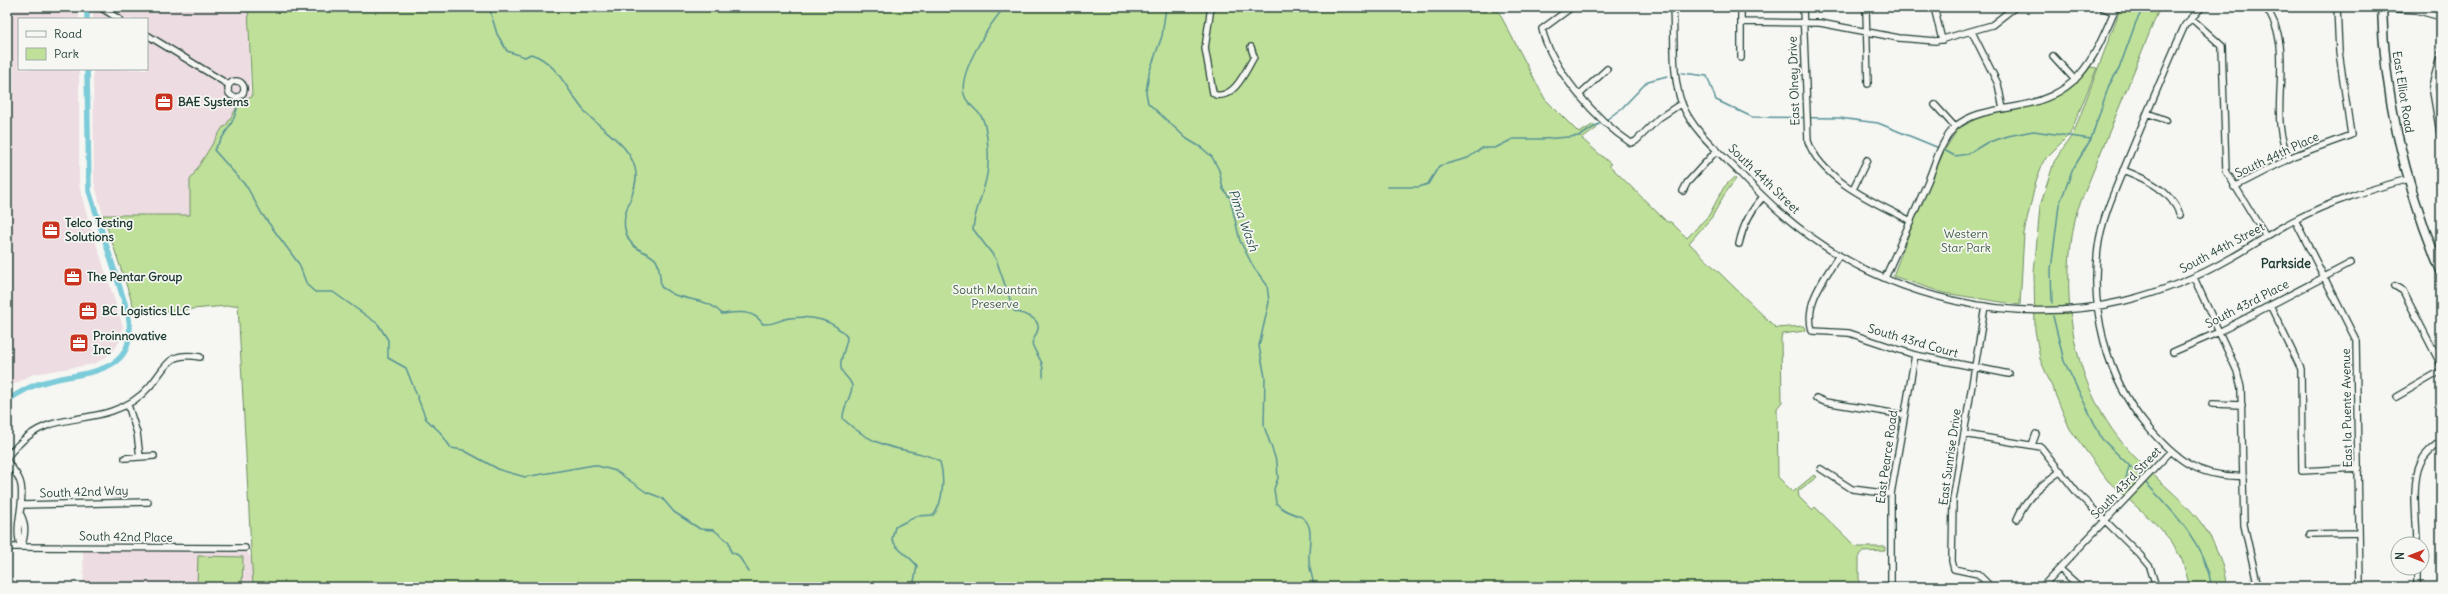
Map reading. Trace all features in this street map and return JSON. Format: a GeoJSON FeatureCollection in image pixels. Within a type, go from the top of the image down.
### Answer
{"type":"FeatureCollection","features":[{"type":"Feature","properties":{"kind":"main road","name":"East Elliot Road"},"geometry":{"type":"LineString","coordinates":[[2382,8],[2388,89],[2408,179],[2422,223],[2441,271]]}},
{"type":"Feature","properties":{"kind":"street"},"geometry":{"type":"LineString","coordinates":[[100,7],[117,18]]}},
{"type":"Feature","properties":{"kind":"street"},"geometry":{"type":"LineString","coordinates":[[1211,7],[1205,48],[1214,93],[1216,95],[1229,93],[1235,87],[1254,57],[1251,47]]}},
{"type":"Feature","properties":{"kind":"street"},"geometry":{"type":"LineString","coordinates":[[1572,7],[1542,29],[1544,38],[1564,75],[1606,123],[1630,143],[1636,141],[1659,118],[1682,103]]}},
{"type":"Feature","properties":{"kind":"street","name":"South 44th Street"},"geometry":{"type":"LineString","coordinates":[[1673,7],[1676,75],[1682,103],[1698,131],[1763,197],[1800,229],[1840,255],[1885,278],[1944,299],[1985,306],[2044,310],[2098,306],[2147,294],[2194,278],[2295,220],[2349,197],[2408,179]]}},
{"type":"Feature","properties":{"kind":"street"},"geometry":{"type":"LineString","coordinates":[[1741,7],[1741,58]]}},
{"type":"Feature","properties":{"kind":"street","name":"East Olney Drive"},"geometry":{"type":"LineString","coordinates":[[1803,7],[1808,140],[1812,154],[1820,163],[1853,189]]}},
{"type":"Feature","properties":{"kind":"street"},"geometry":{"type":"LineString","coordinates":[[1934,7],[1942,40]]}},
{"type":"Feature","properties":{"kind":"street"},"geometry":{"type":"LineString","coordinates":[[1741,22],[1820,23],[1922,41],[1942,40],[1992,25],[2015,7]]}},
{"type":"Feature","properties":{"kind":"street"},"geometry":{"type":"LineString","coordinates":[[1885,278],[1942,149],[1955,127],[1978,114],[2045,99],[2075,80],[2092,61],[2115,10],[2101,7]]}},
{"type":"Feature","properties":{"kind":"street"},"geometry":{"type":"LineString","coordinates":[[2170,452],[2143,421],[2120,384],[2107,352],[2098,306],[2098,247],[2106,213],[2185,25],[2202,7]]}},
{"type":"Feature","properties":{"kind":"street"},"geometry":{"type":"LineString","coordinates":[[2265,7],[2276,26],[2281,54],[2281,128],[2286,152],[2290,158]]}},
{"type":"Feature","properties":{"kind":"street","name":"South 44th Place"},"geometry":{"type":"LineString","coordinates":[[2234,187],[2290,158],[2351,135],[2339,52],[2337,7]]}},
{"type":"Feature","properties":{"kind":"street"},"geometry":{"type":"LineString","coordinates":[[2382,8],[2416,10],[2441,17]]}},
{"type":"Feature","properties":{"kind":"street"},"geometry":{"type":"LineString","coordinates":[[1866,10],[1868,84]]}},
{"type":"Feature","properties":{"kind":"street"},"geometry":{"type":"LineString","coordinates":[[2191,18],[2222,46],[2226,171],[2234,187],[2266,237]]}},
{"type":"Feature","properties":{"kind":"street"},"geometry":{"type":"LineString","coordinates":[[1972,32],[1998,84],[2003,109]]}},
{"type":"Feature","properties":{"kind":"street"},"geometry":{"type":"LineString","coordinates":[[148,36],[230,85]]}},
{"type":"Feature","properties":{"kind":"street"},"geometry":{"type":"LineString","coordinates":[[2441,54],[2432,86],[2441,139]]}},
{"type":"Feature","properties":{"kind":"street"},"geometry":{"type":"LineString","coordinates":[[2053,56],[2075,80]]}},
{"type":"Feature","properties":{"kind":"street"},"geometry":{"type":"LineString","coordinates":[[1580,94],[1608,69]]}},
{"type":"Feature","properties":{"kind":"street"},"geometry":{"type":"LineString","coordinates":[[1935,105],[1955,127]]}},
{"type":"Feature","properties":{"kind":"street"},"geometry":{"type":"LineString","coordinates":[[2147,113],[2166,120]]}},
{"type":"Feature","properties":{"kind":"street"},"geometry":{"type":"LineString","coordinates":[[1683,191],[1687,183],[1717,150]]}},
{"type":"Feature","properties":{"kind":"street"},"geometry":{"type":"LineString","coordinates":[[1867,160],[1853,189],[1911,221]]}},
{"type":"Feature","properties":{"kind":"street"},"geometry":{"type":"LineString","coordinates":[[2124,170],[2156,185],[2168,196],[2180,215]]}},
{"type":"Feature","properties":{"kind":"street"},"geometry":{"type":"LineString","coordinates":[[1739,244],[1746,220],[1763,197]]}},
{"type":"Feature","properties":{"kind":"street","name":"East la Puente Avenue"},"geometry":{"type":"LineString","coordinates":[[2295,220],[2356,340],[2360,587]]}},
{"type":"Feature","properties":{"kind":"street","name":"South 43rd Court"},"geometry":{"type":"LineString","coordinates":[[1840,255],[1813,299],[1810,312],[1812,331],[1849,333],[1915,355],[2009,374]]}},
{"type":"Feature","properties":{"kind":"street","name":"South 43rd Place"},"geometry":{"type":"LineString","coordinates":[[2172,352],[2219,332],[2351,263]]}},
{"type":"Feature","properties":{"kind":"street"},"geometry":{"type":"LineString","coordinates":[[2194,278],[2237,371],[2242,388],[2243,476],[2246,534],[2258,587]]}},
{"type":"Feature","properties":{"kind":"street"},"geometry":{"type":"LineString","coordinates":[[2395,286],[2403,291],[2441,365]]}},
{"type":"Feature","properties":{"kind":"street"},"geometry":{"type":"LineString","coordinates":[[2270,305],[2301,368],[2302,471],[2359,468]]}},
{"type":"Feature","properties":{"kind":"street","name":"East Sunrise Drive"},"geometry":{"type":"LineString","coordinates":[[1985,306],[1952,500],[1952,561],[1954,569],[1978,574],[1991,587]]}},
{"type":"Feature","properties":{"kind":"street","name":"East Pearce Road"},"geometry":{"type":"LineString","coordinates":[[1891,587],[1891,494],[1915,355]]}},
{"type":"Feature","properties":{"kind":"street"},"geometry":{"type":"LineString","coordinates":[[21,547],[18,539],[21,526],[21,484],[16,471],[7,460],[10,453],[37,428],[55,422],[111,412],[128,405],[147,389],[169,361],[184,356],[200,357]]}},
{"type":"Feature","properties":{"kind":"street"},"geometry":{"type":"LineString","coordinates":[[2396,398],[2441,371]]}},
{"type":"Feature","properties":{"kind":"street"},"geometry":{"type":"LineString","coordinates":[[1816,398],[1825,402],[1904,415]]}},
{"type":"Feature","properties":{"kind":"street"},"geometry":{"type":"LineString","coordinates":[[2212,404],[2242,405]]}},
{"type":"Feature","properties":{"kind":"street"},"geometry":{"type":"LineString","coordinates":[[128,405],[137,433],[140,457]]}},
{"type":"Feature","properties":{"kind":"street"},"geometry":{"type":"LineString","coordinates":[[1964,434],[2041,447],[2078,494],[2140,555],[2150,567],[2156,587]]}},
{"type":"Feature","properties":{"kind":"street"},"geometry":{"type":"LineString","coordinates":[[2032,445],[2036,434]]}},
{"type":"Feature","properties":{"kind":"street"},"geometry":{"type":"LineString","coordinates":[[2417,536],[2417,461],[2441,441]]}},
{"type":"Feature","properties":{"kind":"street","name":"South 43rd Street"},"geometry":{"type":"LineString","coordinates":[[2042,587],[2170,452],[2191,466],[2208,473],[2225,477],[2243,476]]}},
{"type":"Feature","properties":{"kind":"street"},"geometry":{"type":"LineString","coordinates":[[125,458],[154,456]]}},
{"type":"Feature","properties":{"kind":"street"},"geometry":{"type":"LineString","coordinates":[[1821,469],[1852,489],[1891,494]]}},
{"type":"Feature","properties":{"kind":"street"},"geometry":{"type":"LineString","coordinates":[[2017,519],[2033,491],[2061,471]]}},
{"type":"Feature","properties":{"kind":"street","name":"South 42nd Way"},"geometry":{"type":"LineString","coordinates":[[21,505],[148,502]]}},
{"type":"Feature","properties":{"kind":"street"},"geometry":{"type":"LineString","coordinates":[[2310,534],[2359,533]]}},
{"type":"Feature","properties":{"kind":"street","name":"South 42nd Place"},"geometry":{"type":"LineString","coordinates":[[7,547],[244,548]]}},
{"type":"Feature","properties":{"kind":"street"},"geometry":{"type":"LineString","coordinates":[[2060,569],[2080,587]]}},
{"type":"Feature","properties":{"kind":"street"},"geometry":{"type":"LineString","coordinates":[[2417,576],[2417,587]]}},
{"type":"Feature","properties":{"kind":"shaded area"},"geometry":{"type":"Polygon","coordinates":[[[7,7],[79,7],[79,18],[18,18],[18,70],[79,70],[79,184],[86,212],[123,326],[121,339],[114,350],[105,358],[94,364],[33,374],[7,388],[7,7]]]}},
{"type":"Feature","properties":{"kind":"shaded area"},"geometry":{"type":"Polygon","coordinates":[[[93,7],[248,7],[250,98],[236,102],[236,109],[225,128],[223,127],[190,180],[190,216],[103,215],[94,182],[93,70],[148,70],[148,18],[93,18],[93,7]]]}},
{"type":"Feature","properties":{"kind":"shaded area"},"geometry":{"type":"Polygon","coordinates":[[[83,550],[247,552],[256,564],[257,587],[84,587],[83,550]]]}},
{"type":"Feature","properties":{"kind":"green space","name":"South Mountain Preserve"},"geometry":{"type":"Polygon","coordinates":[[[248,7],[1496,7],[1545,99],[1579,133],[1594,124],[1597,128],[1582,139],[1611,164],[1609,165],[1667,222],[1671,222],[1687,238],[1709,215],[1724,187],[1734,177],[1736,179],[1724,195],[1712,217],[1689,243],[1776,328],[1804,326],[1805,331],[1782,334],[1781,338],[1782,402],[1777,408],[1778,477],[1793,492],[1814,475],[1817,477],[1798,491],[1799,497],[1812,510],[1815,507],[1856,547],[1885,547],[1885,551],[1862,552],[1859,555],[1859,587],[253,587],[238,305],[136,314],[103,215],[190,215],[190,180],[236,109],[235,102],[252,97],[248,7]]]}},
{"type":"Feature","properties":{"kind":"green space"},"geometry":{"type":"Polygon","coordinates":[[[2121,7],[2160,7],[2077,211],[2071,243],[2069,275],[2070,308],[2075,340],[2083,372],[2096,402],[2112,430],[2133,455],[2192,512],[2204,527],[2214,544],[2222,563],[2227,587],[2190,587],[2182,560],[2172,542],[2158,526],[2108,481],[2070,429],[2040,359],[2035,330],[2034,273],[2040,206],[2054,162],[2074,132],[2121,7]]]}},
{"type":"Feature","properties":{"kind":"green space","name":"Western Star Park"},"geometry":{"type":"Polygon","coordinates":[[[2090,67],[2097,68],[2070,134],[2044,160],[2036,181],[2024,233],[2020,305],[1944,293],[1893,276],[1913,223],[1944,151],[1958,129],[1979,117],[2048,101],[2072,87],[2090,67]]]}},
{"type":"Feature","properties":{"kind":"green space"},"geometry":{"type":"Polygon","coordinates":[[[198,556],[243,557],[242,587],[197,586],[198,556]]]}},
{"type":"Feature","properties":{"kind":"waterway"},"geometry":{"type":"LineString","coordinates":[[87,7],[87,18]]}},
{"type":"Feature","properties":{"kind":"waterway"},"geometry":{"type":"LineString","coordinates":[[489,7],[497,34],[507,51],[525,57],[531,54],[541,58],[557,72],[588,115],[617,140],[629,155],[634,164],[636,180],[625,215],[625,229],[627,237],[631,242],[656,260],[659,269],[661,287],[675,295],[706,303],[717,309],[722,314],[739,312],[750,314],[759,319],[763,324],[771,324],[790,318],[806,317],[822,320],[836,326],[847,337],[841,360],[841,368],[852,386],[852,390],[844,410],[843,419],[874,441],[891,447],[929,456],[940,462],[943,482],[941,497],[934,515],[917,516],[895,527],[892,539],[897,547],[917,566],[913,587]]}},
{"type":"Feature","properties":{"kind":"waterway"},"geometry":{"type":"LineString","coordinates":[[1005,7],[991,24],[976,50],[965,76],[963,88],[966,100],[979,113],[983,120],[988,146],[986,181],[976,212],[973,229],[996,259],[1014,311],[1034,319],[1038,325],[1038,329],[1032,344],[1042,363],[1043,377]]}},
{"type":"Feature","properties":{"kind":"waterway","name":"Pima Wash"},"geometry":{"type":"LineString","coordinates":[[1166,7],[1162,36],[1149,73],[1146,92],[1148,103],[1187,139],[1202,148],[1212,157],[1219,170],[1223,189],[1230,198],[1240,241],[1254,268],[1267,285],[1269,302],[1259,346],[1265,377],[1264,426],[1277,463],[1278,478],[1274,489],[1276,503],[1284,510],[1303,518],[1309,526],[1309,562],[1314,587]]}},
{"type":"Feature","properties":{"kind":"waterway"},"geometry":{"type":"LineString","coordinates":[[2052,303],[2051,270],[2059,205],[2073,169],[2091,139],[2109,85],[2119,69],[2136,22],[2144,7]]}},
{"type":"Feature","properties":{"kind":"waterway"},"geometry":{"type":"LineString","coordinates":[[7,401],[40,383],[93,372],[107,367],[118,359],[126,349],[130,334],[128,313],[89,191],[87,70]]}},
{"type":"Feature","properties":{"kind":"waterway"},"geometry":{"type":"LineString","coordinates":[[1682,73],[1707,76],[1716,100],[1752,117],[1839,118],[1878,123],[1939,148]]}},
{"type":"Feature","properties":{"kind":"waterway"},"geometry":{"type":"LineString","coordinates":[[1606,120],[1622,108],[1648,81],[1667,76]]}},
{"type":"Feature","properties":{"kind":"waterway"},"geometry":{"type":"LineString","coordinates":[[238,101],[236,114],[226,133],[214,150],[247,187],[262,214],[299,264],[307,285],[315,292],[333,292],[378,324],[388,340],[388,358],[406,368],[426,419],[440,432],[451,448],[463,450],[500,470],[525,477],[594,465],[616,471],[646,492],[662,498],[674,512],[700,529],[714,530],[729,542],[731,552],[738,555],[749,572]]}},
{"type":"Feature","properties":{"kind":"waterway"},"geometry":{"type":"LineString","coordinates":[[1387,187],[1419,187],[1428,184],[1439,166],[1468,158],[1482,148],[1495,148],[1513,139],[1544,139],[1580,136],[1602,122]]}},
{"type":"Feature","properties":{"kind":"waterway"},"geometry":{"type":"LineString","coordinates":[[1942,149],[1955,156],[1968,154],[1986,143],[2008,136],[2033,131],[2091,139]]}},
{"type":"Feature","properties":{"kind":"waterway"},"geometry":{"type":"LineString","coordinates":[[2053,316],[2064,361],[2102,439],[2143,479]]}},
{"type":"Feature","properties":{"kind":"waterway"},"geometry":{"type":"LineString","coordinates":[[2128,489],[2126,478],[2129,467]]}},
{"type":"Feature","properties":{"kind":"waterway"},"geometry":{"type":"LineString","coordinates":[[2145,482],[2167,505],[2187,530],[2202,556],[2212,587]]}},
{"type":"Feature","properties":{"kind":"place","name":"BAE Systems"},"geometry":{"type":"Point","coordinates":[164,102]}},
{"type":"Feature","properties":{"kind":"place","name":"Telco Testing Solutions"},"geometry":{"type":"Point","coordinates":[51,230]}},
{"type":"Feature","properties":{"kind":"place","name":"The Pentar Group"},"geometry":{"type":"Point","coordinates":[73,277]}},
{"type":"Feature","properties":{"kind":"place","name":"BC Logistics LLC"},"geometry":{"type":"Point","coordinates":[88,311]}},
{"type":"Feature","properties":{"kind":"place","name":"Proinnovative Inc"},"geometry":{"type":"Point","coordinates":[79,343]}},
{"type":"Feature","properties":{"kind":"district","name":"Parkside"},"geometry":{"type":"Point","coordinates":[2286,263]}}]}
